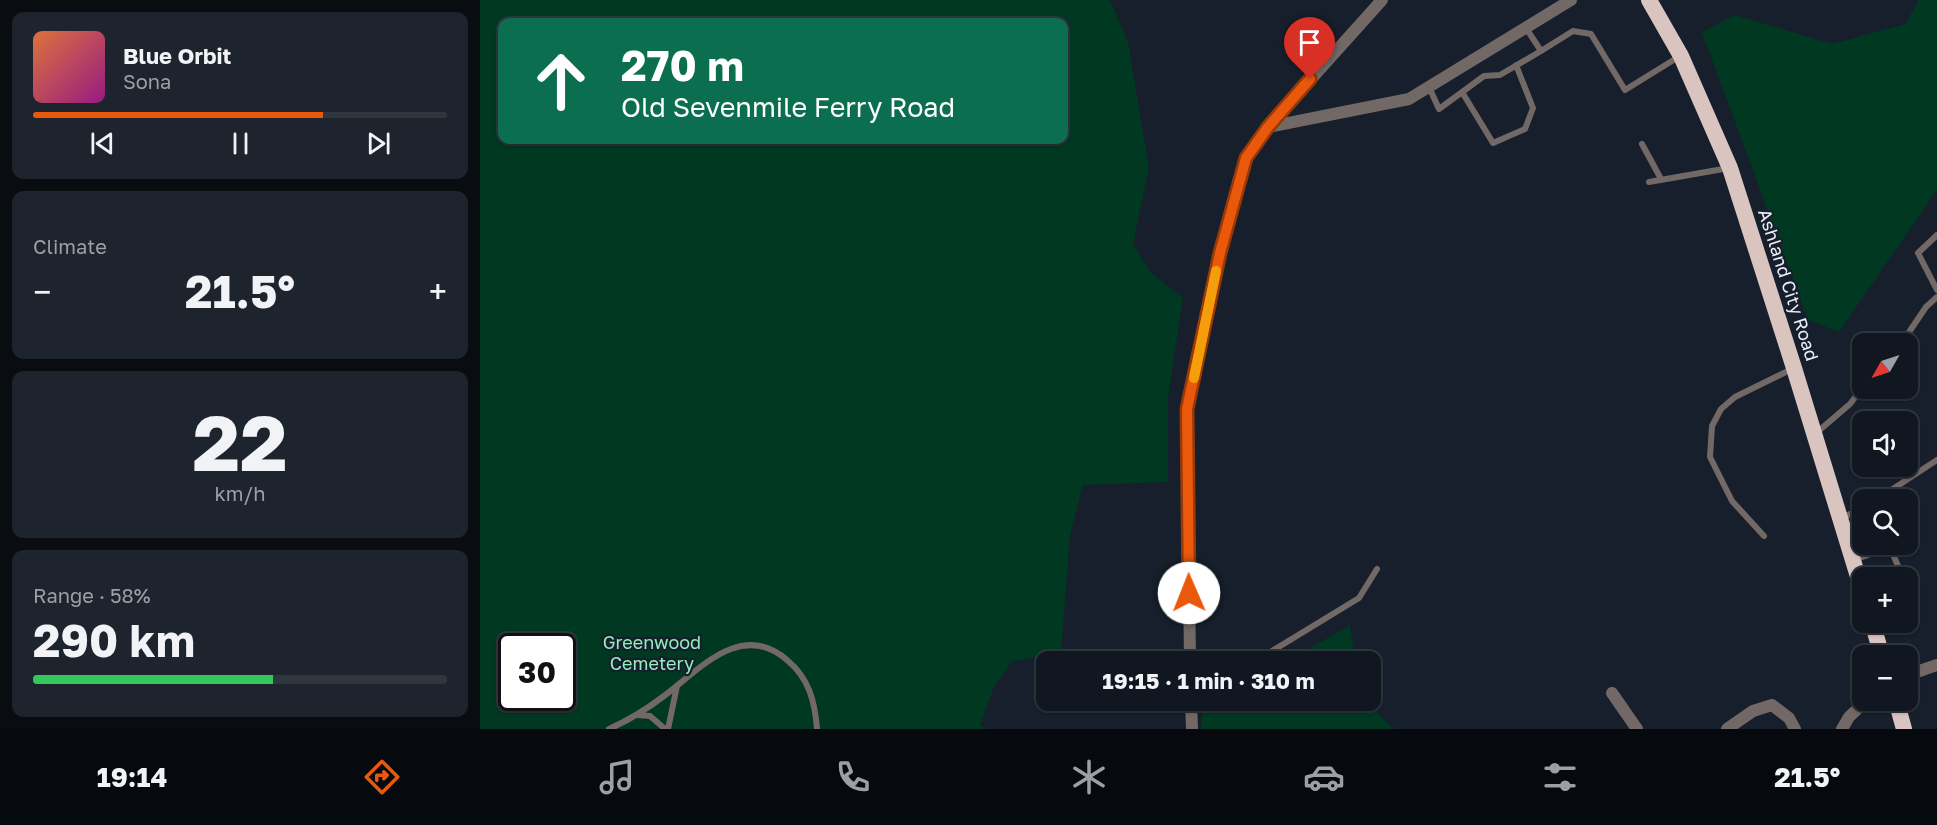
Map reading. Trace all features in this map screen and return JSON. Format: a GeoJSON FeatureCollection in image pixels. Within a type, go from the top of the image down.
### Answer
{"type":"FeatureCollection","features":[{"type":"Feature","properties":{"kind":"highway","name":"Ashland City Road"},"geometry":{"type":"LineString","coordinates":[[1649,0],[1681,56],[1730,168],[1855,567]]}},
{"type":"Feature","properties":{"kind":"highway"},"geometry":{"type":"LineString","coordinates":[[1899,711],[1904,729]]}},
{"type":"Feature","properties":{"kind":"street"},"geometry":{"type":"LineString","coordinates":[[1190,651],[1187,409],[1220,253],[1246,158],[1268,127],[1382,0]]}},
{"type":"Feature","properties":{"kind":"street"},"geometry":{"type":"LineString","coordinates":[[1268,127],[1409,99],[1571,0]]}},
{"type":"Feature","properties":{"kind":"street"},"geometry":{"type":"LineString","coordinates":[[1918,672],[1937,665]]}},
{"type":"Feature","properties":{"kind":"street"},"geometry":{"type":"LineString","coordinates":[[1612,693],[1637,729]]}},
{"type":"Feature","properties":{"kind":"street"},"geometry":{"type":"LineString","coordinates":[[1727,729],[1752,711],[1772,705],[1789,718],[1795,729]]}},
{"type":"Feature","properties":{"kind":"street"},"geometry":{"type":"LineString","coordinates":[[1191,711],[1192,729]]}},
{"type":"Feature","properties":{"kind":"street"},"geometry":{"type":"LineString","coordinates":[[1842,729],[1855,711]]}},
{"type":"Feature","properties":{"kind":"lane"},"geometry":{"type":"LineString","coordinates":[[1526,27],[1541,51]]}},
{"type":"Feature","properties":{"kind":"lane"},"geometry":{"type":"LineString","coordinates":[[1428,87],[1439,109],[1484,76],[1500,75],[1573,31],[1591,34],[1625,90],[1681,56]]}},
{"type":"Feature","properties":{"kind":"lane"},"geometry":{"type":"LineString","coordinates":[[1462,92],[1493,143],[1525,129],[1533,108],[1516,65]]}},
{"type":"Feature","properties":{"kind":"lane"},"geometry":{"type":"LineString","coordinates":[[1642,144],[1661,179]]}},
{"type":"Feature","properties":{"kind":"lane"},"geometry":{"type":"LineString","coordinates":[[1649,182],[1730,168]]}},
{"type":"Feature","properties":{"kind":"lane"},"geometry":{"type":"LineString","coordinates":[[1937,235],[1918,253],[1937,290]]}},
{"type":"Feature","properties":{"kind":"lane"},"geometry":{"type":"LineString","coordinates":[[1908,333],[1926,307],[1937,297]]}},
{"type":"Feature","properties":{"kind":"lane"},"geometry":{"type":"LineString","coordinates":[[1764,536],[1732,501],[1710,457],[1712,426],[1721,409],[1735,397],[1794,368]]}},
{"type":"Feature","properties":{"kind":"lane"},"geometry":{"type":"LineString","coordinates":[[1815,434],[1854,399]]}},
{"type":"Feature","properties":{"kind":"lane"},"geometry":{"type":"LineString","coordinates":[[1893,489],[1937,460]]}},
{"type":"Feature","properties":{"kind":"lane"},"geometry":{"type":"LineString","coordinates":[[1841,520],[1852,514]]}},
{"type":"Feature","properties":{"kind":"lane"},"geometry":{"type":"LineString","coordinates":[[1853,560],[1890,547],[1898,567]]}},
{"type":"Feature","properties":{"kind":"lane"},"geometry":{"type":"LineString","coordinates":[[1272,651],[1359,598],[1377,569]]}},
{"type":"Feature","properties":{"kind":"lane"},"geometry":{"type":"LineString","coordinates":[[609,729],[637,715],[702,664],[727,650],[745,646],[764,647],[782,656],[804,678],[816,711],[817,729]]}},
{"type":"Feature","properties":{"kind":"lane"},"geometry":{"type":"LineString","coordinates":[[637,715],[650,716],[667,729],[678,685]]}},
{"type":"Feature","properties":{"kind":"green space","name":"Greenwood Cemetery"},"geometry":{"type":"Polygon","coordinates":[[[480,0],[1110,0],[1128,42],[1149,167],[1133,244],[1150,272],[1183,298],[1168,397],[1168,482],[1083,485],[1070,535],[1061,651],[1036,651],[1036,658],[1012,661],[994,687],[980,725],[987,729],[480,729],[480,0]]]}},
{"type":"Feature","properties":{"kind":"green space"},"geometry":{"type":"Polygon","coordinates":[[[1919,0],[1937,0],[1937,190],[1839,332],[1808,320],[1702,32],[1735,15],[1832,44],[1905,24],[1919,0]]]}},
{"type":"Feature","properties":{"kind":"green space"},"geometry":{"type":"Polygon","coordinates":[[[1350,625],[1354,651],[1305,651],[1350,625]]]}},
{"type":"Feature","properties":{"kind":"green space"},"geometry":{"type":"Polygon","coordinates":[[[1205,711],[1377,711],[1393,729],[1201,729],[1202,713],[1205,711]]]}},
{"type":"Feature","properties":{"kind":"slow traffic"},"geometry":{"type":"LineString","coordinates":[[1194,378],[1216,271]]}},
{"type":"Feature","properties":{"kind":"route"},"geometry":{"type":"LineString","coordinates":[[1189,593],[1187,409],[1220,253],[1246,158],[1268,127],[1310,79]]}}]}
